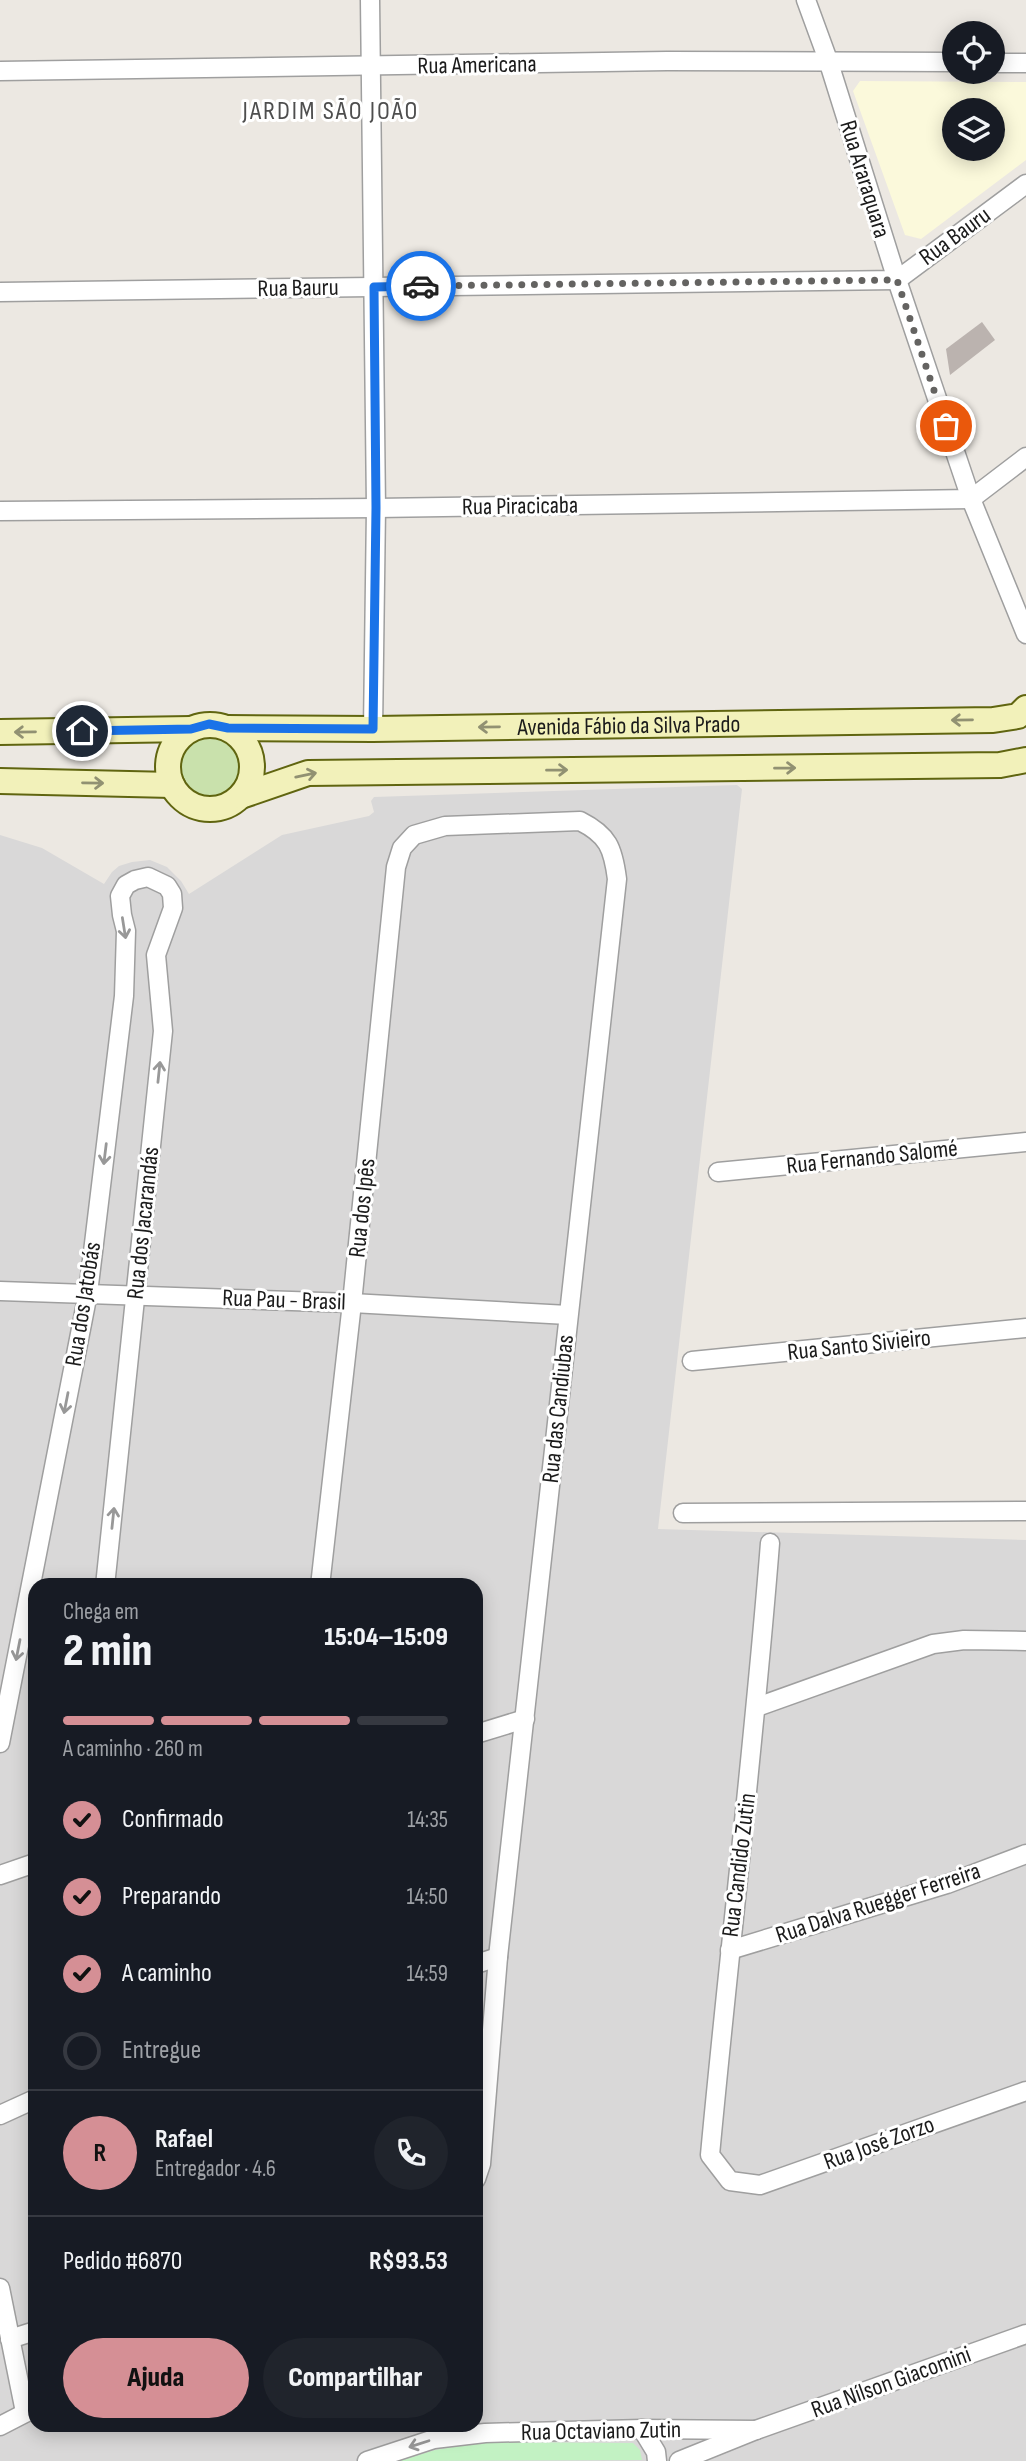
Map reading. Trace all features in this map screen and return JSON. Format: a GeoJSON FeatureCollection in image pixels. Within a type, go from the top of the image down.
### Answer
{"type":"FeatureCollection","features":[{"type":"Feature","properties":{"kind":"main road","name":"Avenida Fábio da Silva Prado"},"geometry":{"type":"LineString","coordinates":[[228,728],[373,729],[993,720],[1018,716],[1026,708]]}},
{"type":"Feature","properties":{"kind":"main road"},"geometry":{"type":"LineString","coordinates":[[0,732],[191,729],[209,724],[228,728],[242,739],[253,759],[249,785],[230,805],[203,809],[179,796],[172,785],[168,772],[172,749],[191,729]]}},
{"type":"Feature","properties":{"kind":"main road","name":"Avenida Fábio da Silva Prado"},"geometry":{"type":"LineString","coordinates":[[241,796],[308,773],[1000,765],[1026,760]]}},
{"type":"Feature","properties":{"kind":"main road"},"geometry":{"type":"LineString","coordinates":[[0,781],[172,785]]}},
{"type":"Feature","properties":{"kind":"street"},"geometry":{"type":"LineString","coordinates":[[370,0],[376,508],[373,729]]}},
{"type":"Feature","properties":{"kind":"street","name":"Rua Araraquara"},"geometry":{"type":"LineString","coordinates":[[806,0],[971,499],[1026,634]]}},
{"type":"Feature","properties":{"kind":"street","name":"Rua Americana"},"geometry":{"type":"LineString","coordinates":[[0,71],[828,60],[942,62]]}},
{"type":"Feature","properties":{"kind":"street"},"geometry":{"type":"LineString","coordinates":[[1005,62],[1026,63]]}},
{"type":"Feature","properties":{"kind":"street","name":"Rua Bauru"},"geometry":{"type":"LineString","coordinates":[[0,292],[897,280],[1026,184]]}},
{"type":"Feature","properties":{"kind":"street"},"geometry":{"type":"LineString","coordinates":[[971,499],[1026,457]]}},
{"type":"Feature","properties":{"kind":"street","name":"Rua Piracicaba"},"geometry":{"type":"LineString","coordinates":[[0,511],[971,499]]}},
{"type":"Feature","properties":{"kind":"street","name":"Rua das Candiubas"},"geometry":{"type":"LineString","coordinates":[[414,835],[445,826],[580,821],[598,830],[610,845],[617,879],[498,1957],[483,2140]]}},
{"type":"Feature","properties":{"kind":"street","name":"Rua dos Ipês"},"geometry":{"type":"LineString","coordinates":[[321,1578],[396,867],[402,848],[414,835]]}},
{"type":"Feature","properties":{"kind":"street","name":"Rua dos Jatobás"},"geometry":{"type":"LineString","coordinates":[[32,1578],[88,1293],[124,996],[126,930],[121,915],[120,895],[126,885],[148,877]]}},
{"type":"Feature","properties":{"kind":"street","name":"Rua dos Jacarandás"},"geometry":{"type":"LineString","coordinates":[[106,1578],[163,1031],[156,955],[173,908],[172,894],[167,886],[148,877]]}},
{"type":"Feature","properties":{"kind":"street","name":"Rua Fernando Salomé"},"geometry":{"type":"LineString","coordinates":[[718,1172],[1026,1142]]}},
{"type":"Feature","properties":{"kind":"street","name":"Rua Pau - Brasil"},"geometry":{"type":"LineString","coordinates":[[0,1291],[352,1303],[568,1315]]}},
{"type":"Feature","properties":{"kind":"street","name":"Rua Santo Sivieiro"},"geometry":{"type":"LineString","coordinates":[[692,1361],[1026,1328]]}},
{"type":"Feature","properties":{"kind":"street"},"geometry":{"type":"LineString","coordinates":[[683,1513],[1026,1511]]}},
{"type":"Feature","properties":{"kind":"street","name":"Rua Candido Zutin"},"geometry":{"type":"LineString","coordinates":[[730,2181],[710,2155],[757,1707],[770,1543]]}},
{"type":"Feature","properties":{"kind":"street","name":"Rua dos Jatobás"},"geometry":{"type":"LineString","coordinates":[[0,1743],[28,1600]]}},
{"type":"Feature","properties":{"kind":"street"},"geometry":{"type":"LineString","coordinates":[[757,1707],[933,1644],[964,1640],[1026,1641]]}},
{"type":"Feature","properties":{"kind":"street"},"geometry":{"type":"LineString","coordinates":[[483,1732],[524,1719]]}},
{"type":"Feature","properties":{"kind":"street","name":"Rua Dalva Ruegger Ferreira"},"geometry":{"type":"LineString","coordinates":[[730,1950],[947,1884],[1025,1857]]}},
{"type":"Feature","properties":{"kind":"street"},"geometry":{"type":"LineString","coordinates":[[0,1875],[28,1865]]}},
{"type":"Feature","properties":{"kind":"street"},"geometry":{"type":"LineString","coordinates":[[483,1962],[498,1957]]}},
{"type":"Feature","properties":{"kind":"street","name":"Rua José Zorzo"},"geometry":{"type":"LineString","coordinates":[[730,2181],[760,2185],[1026,2091]]}},
{"type":"Feature","properties":{"kind":"street"},"geometry":{"type":"LineString","coordinates":[[0,2115],[28,2102]]}},
{"type":"Feature","properties":{"kind":"street"},"geometry":{"type":"LineString","coordinates":[[0,2288],[9,2339],[28,2403]]}},
{"type":"Feature","properties":{"kind":"street"},"geometry":{"type":"LineString","coordinates":[[9,2339],[28,2333]]}},
{"type":"Feature","properties":{"kind":"street","name":"Rua Nílson Giacomini"},"geometry":{"type":"LineString","coordinates":[[756,2430],[1026,2334]]}},
{"type":"Feature","properties":{"kind":"street"},"geometry":{"type":"LineString","coordinates":[[0,2426],[28,2411]]}},
{"type":"Feature","properties":{"kind":"street"},"geometry":{"type":"LineString","coordinates":[[642,2428],[656,2452],[657,2461]]}},
{"type":"Feature","properties":{"kind":"street","name":"Rua Octaviano Zutin"},"geometry":{"type":"LineString","coordinates":[[367,2461],[434,2440],[485,2433],[642,2428],[756,2430]]}},
{"type":"Feature","properties":{"kind":"street","name":"Rua Octaviano Zutin"},"geometry":{"type":"LineString","coordinates":[[679,2461],[756,2430]]}},
{"type":"Feature","properties":{"kind":"shaded area"},"geometry":{"type":"Polygon","coordinates":[[[860,81],[942,81],[942,84],[1026,82],[1026,160],[921,239],[905,235],[853,91],[860,81]]]}},
{"type":"Feature","properties":{"kind":"shaded area"},"geometry":{"type":"Polygon","coordinates":[[[737,785],[742,789],[658,1529],[1026,1540],[1026,2461],[0,2461],[0,835],[42,848],[104,884],[119,866],[150,860],[167,867],[189,894],[282,835],[369,816],[374,812],[371,801],[374,797],[737,785]]]}},
{"type":"Feature","properties":{"kind":"green space"},"geometry":{"type":"Polygon","coordinates":[[[204,738],[216,738],[235,751],[240,768],[238,780],[227,793],[216,798],[204,798],[185,785],[180,774],[180,762],[193,743],[204,738]]]}},
{"type":"Feature","properties":{"kind":"green space"},"geometry":{"type":"Polygon","coordinates":[[[485,2442],[633,2443],[640,2450],[642,2460],[399,2461],[435,2450],[485,2442]]]}},
{"type":"Feature","properties":{"kind":"building"},"geometry":{"type":"Polygon","coordinates":[[[982,322],[995,340],[950,375],[946,349],[982,322]]]}},
{"type":"Feature","properties":{"kind":"way so far"},"geometry":{"type":"LineString","coordinates":[[421,286],[897,280],[946,426]]}},
{"type":"Feature","properties":{"kind":"district","name":"JARDIM SÃO JOÃO"},"geometry":{"type":"Point","coordinates":[331,111]}},
{"type":"Feature","properties":{"kind":"route"},"geometry":{"type":"LineString","coordinates":[[82,731],[191,729],[209,724],[228,728],[373,729],[376,508],[374,287],[421,286]]}}]}
